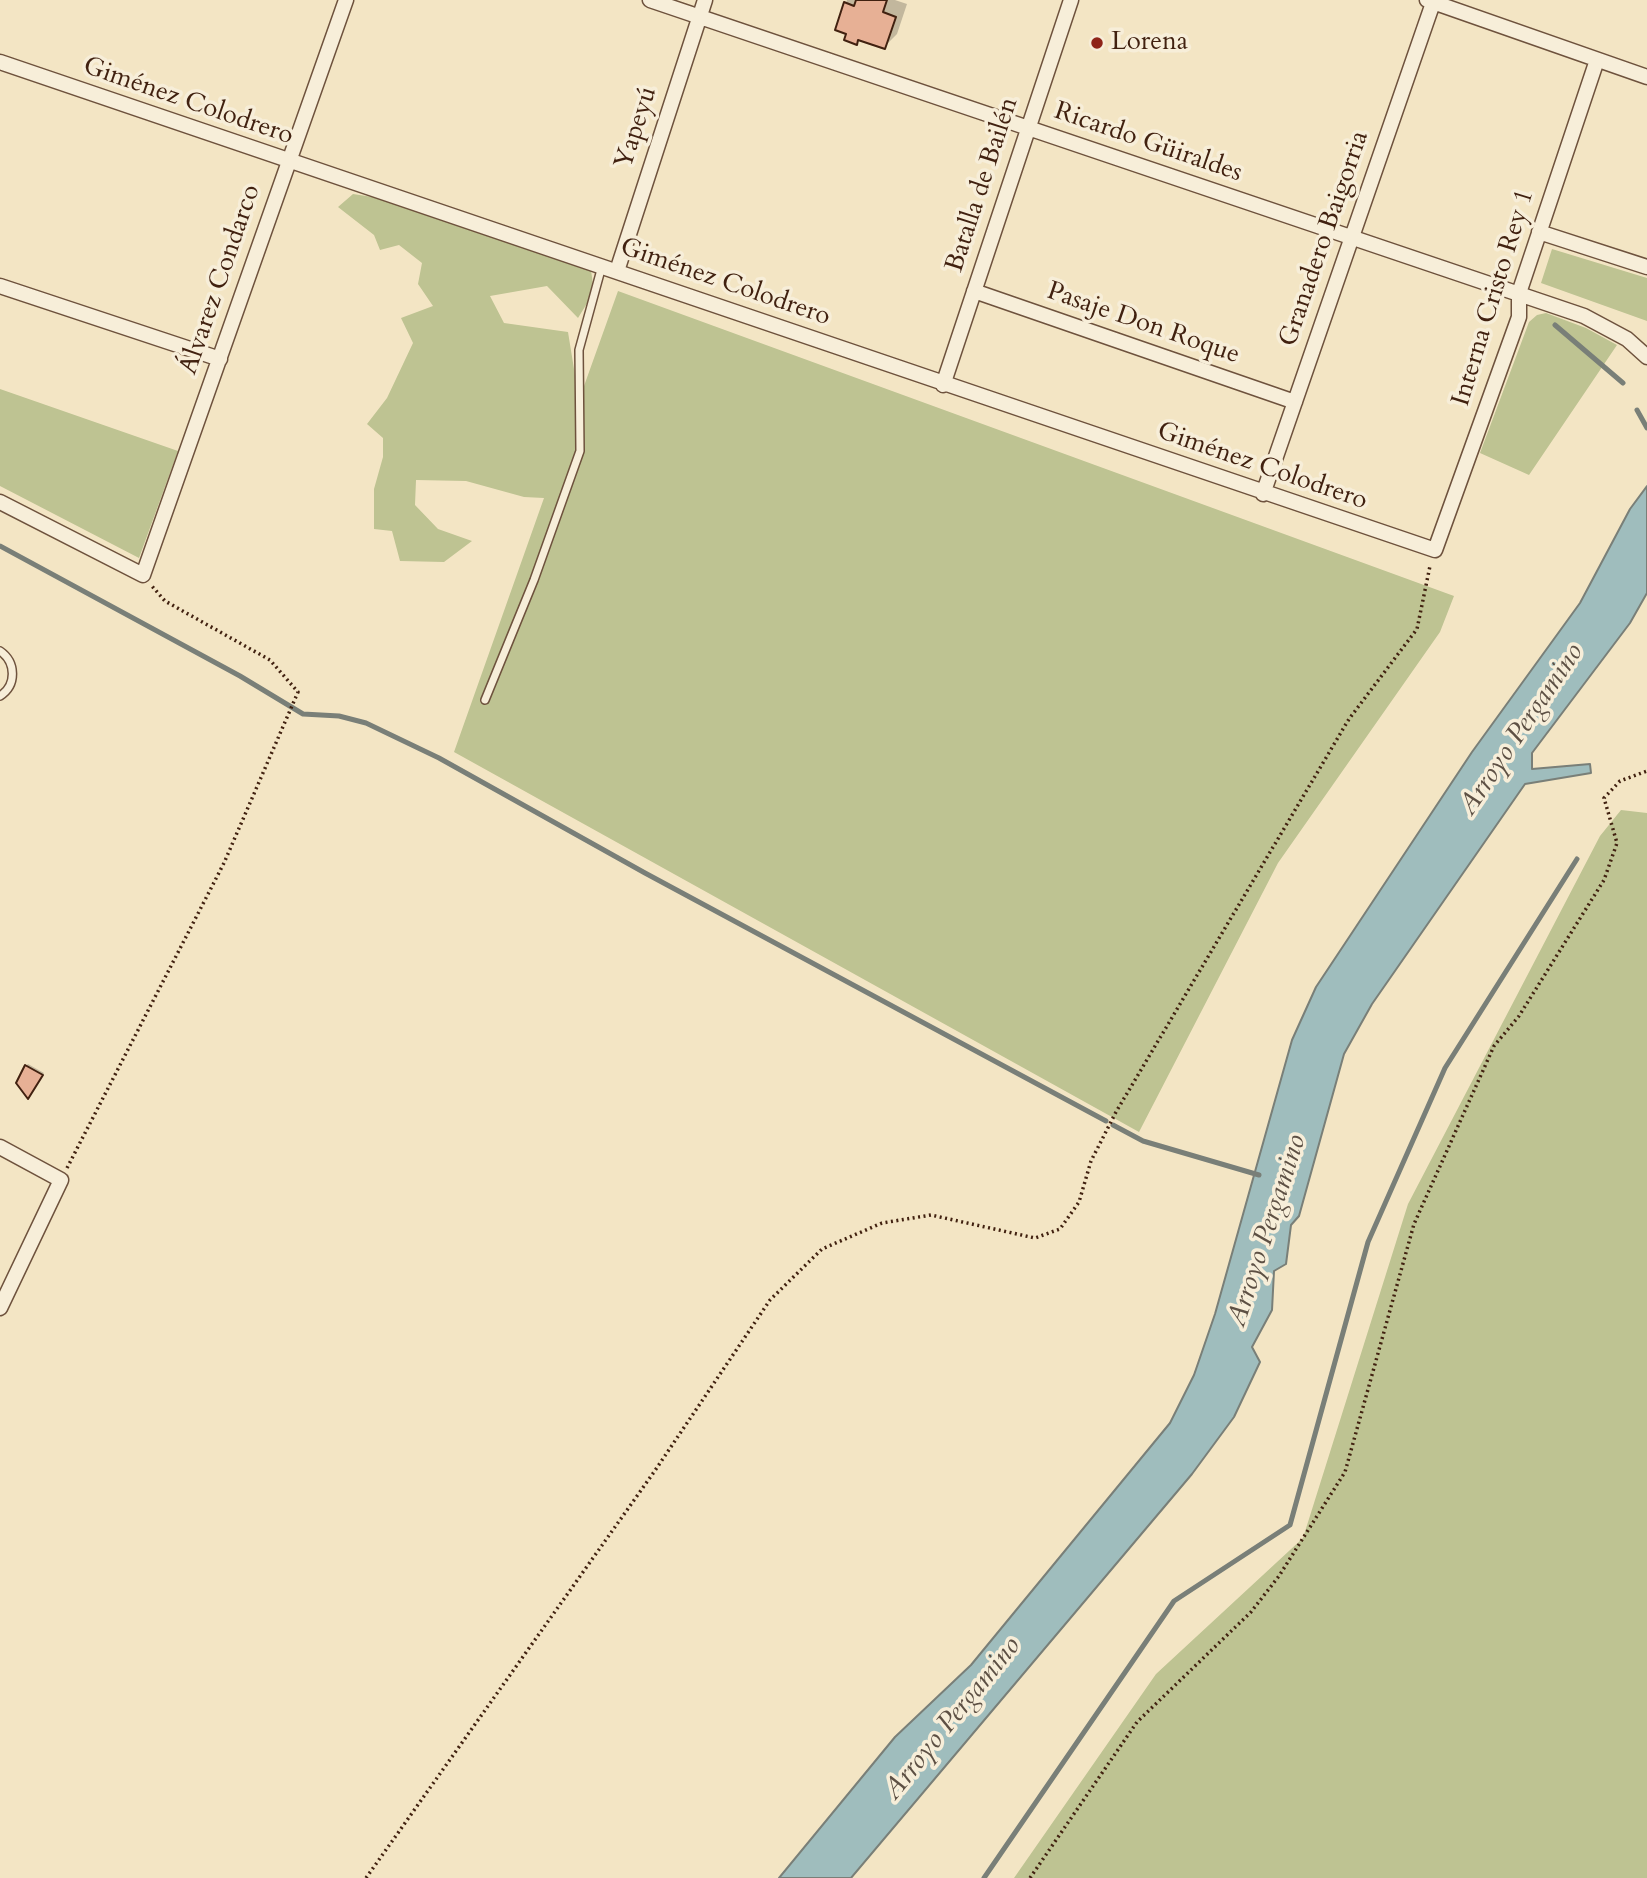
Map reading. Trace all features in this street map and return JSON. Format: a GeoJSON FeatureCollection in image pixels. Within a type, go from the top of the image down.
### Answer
{"type":"FeatureCollection","features":[{"type":"Feature","properties":{"kind":"street","name":"Álvarez Condarco"},"geometry":{"type":"LineString","coordinates":[[143,575],[346,0]]}},
{"type":"Feature","properties":{"kind":"street","name":"Ricardo Güiraldes"},"geometry":{"type":"LineString","coordinates":[[650,0],[1584,316],[1627,339],[1647,357]]}},
{"type":"Feature","properties":{"kind":"street","name":"Yapeyú"},"geometry":{"type":"LineString","coordinates":[[617,271],[705,0]]}},
{"type":"Feature","properties":{"kind":"street","name":"Batalla de Bailén"},"geometry":{"type":"LineString","coordinates":[[943,385],[1070,0]]}},
{"type":"Feature","properties":{"kind":"street"},"geometry":{"type":"LineString","coordinates":[[1431,1],[1647,77]]}},
{"type":"Feature","properties":{"kind":"street","name":"Granadero Baigorria"},"geometry":{"type":"LineString","coordinates":[[1263,494],[1431,1]]}},
{"type":"Feature","properties":{"kind":"street","name":"Interna Cristo Rey 1"},"geometry":{"type":"LineString","coordinates":[[1435,550],[1519,317],[1519,293],[1597,60]]}},
{"type":"Feature","properties":{"kind":"street","name":"Giménez Colodrero"},"geometry":{"type":"LineString","coordinates":[[0,62],[1263,494],[1435,550]]}},
{"type":"Feature","properties":{"kind":"street"},"geometry":{"type":"LineString","coordinates":[[1539,232],[1647,267]]}},
{"type":"Feature","properties":{"kind":"street"},"geometry":{"type":"LineString","coordinates":[[0,286],[220,359]]}},
{"type":"Feature","properties":{"kind":"street","name":"Pasaje Don Roque"},"geometry":{"type":"LineString","coordinates":[[974,291],[1295,402]]}},
{"type":"Feature","properties":{"kind":"street"},"geometry":{"type":"LineString","coordinates":[[0,502],[143,575]]}},
{"type":"Feature","properties":{"kind":"street"},"geometry":{"type":"LineString","coordinates":[[0,1147],[61,1180],[0,1308]]}},
{"type":"Feature","properties":{"kind":"lane"},"geometry":{"type":"LineString","coordinates":[[485,700],[534,580],[580,451],[579,350],[602,267]]}},
{"type":"Feature","properties":{"kind":"lane"},"geometry":{"type":"LineString","coordinates":[[0,651],[10,663],[13,673],[12,683],[0,696]]}},
{"type":"Feature","properties":{"kind":"path"},"geometry":{"type":"LineString","coordinates":[[366,1878],[654,1472],[770,1300],[822,1249],[882,1223],[932,1215],[1035,1238],[1060,1229],[1079,1202],[1091,1161],[1116,1112],[1349,719],[1417,629],[1424,583],[1435,550]]}},
{"type":"Feature","properties":{"kind":"path"},"geometry":{"type":"LineString","coordinates":[[61,1180],[224,863],[298,692],[270,660],[165,601],[143,575]]}},
{"type":"Feature","properties":{"kind":"path"},"geometry":{"type":"LineString","coordinates":[[1031,1878],[1137,1722],[1251,1612],[1279,1576],[1345,1472],[1414,1224],[1494,1046],[1519,1016],[1604,880],[1618,843],[1604,798],[1620,781],[1647,771]]}},
{"type":"Feature","properties":{"kind":"green space"},"geometry":{"type":"Polygon","coordinates":[[[353,194],[392,200],[591,270],[594,292],[578,318],[547,286],[490,296],[504,323],[568,332],[579,400],[618,291],[1454,596],[1440,632],[1278,863],[1139,1132],[454,752],[544,498],[524,497],[466,481],[416,480],[415,505],[438,529],[472,541],[444,562],[400,561],[392,531],[374,529],[374,489],[383,457],[383,438],[367,424],[387,398],[413,343],[401,318],[433,306],[418,284],[422,263],[399,245],[380,250],[374,235],[338,207],[353,194]]]}},
{"type":"Feature","properties":{"kind":"green space"},"geometry":{"type":"Polygon","coordinates":[[[1552,249],[1647,278],[1647,321],[1541,283],[1552,249]]]}},
{"type":"Feature","properties":{"kind":"green space"},"geometry":{"type":"Polygon","coordinates":[[[1546,313],[1586,328],[1617,345],[1529,475],[1480,453],[1529,322],[1537,315],[1546,313]]]}},
{"type":"Feature","properties":{"kind":"green space"},"geometry":{"type":"Polygon","coordinates":[[[0,389],[178,451],[139,558],[0,486],[0,389]]]}},
{"type":"Feature","properties":{"kind":"green space"},"geometry":{"type":"Polygon","coordinates":[[[1621,810],[1647,813],[1647,1878],[1014,1878],[1156,1674],[1303,1538],[1408,1204],[1600,836],[1621,810]]]}},
{"type":"Feature","properties":{"kind":"water","name":"Arroyo Pergamino"},"geometry":{"type":"Polygon","coordinates":[[[1647,486],[1647,593],[1630,623],[1532,753],[1532,769],[1590,764],[1591,773],[1525,784],[1372,1004],[1344,1054],[1299,1216],[1291,1225],[1286,1264],[1274,1271],[1272,1310],[1252,1347],[1260,1362],[1234,1417],[1192,1474],[851,1878],[779,1878],[895,1737],[971,1665],[1170,1423],[1194,1375],[1215,1314],[1292,1040],[1316,987],[1472,752],[1580,603],[1630,509],[1647,486]]]}},
{"type":"Feature","properties":{"kind":"building"},"geometry":{"type":"Polygon","coordinates":[[[856,0],[887,0],[883,12],[896,17],[885,49],[858,40],[857,45],[844,40],[846,34],[835,30],[844,2],[854,6],[856,0]]]}},
{"type":"Feature","properties":{"kind":"building"},"geometry":{"type":"Polygon","coordinates":[[[25,1065],[43,1075],[28,1099],[16,1083],[25,1065]]]}},
{"type":"Feature","properties":{"kind":"waterway"},"geometry":{"type":"LineString","coordinates":[[1555,325],[1623,383]]}},
{"type":"Feature","properties":{"kind":"waterway"},"geometry":{"type":"LineString","coordinates":[[1637,410],[1647,428]]}},
{"type":"Feature","properties":{"kind":"waterway"},"geometry":{"type":"LineString","coordinates":[[0,546],[240,676],[303,714],[339,716],[366,723],[439,758],[645,873],[1106,1121]]}},
{"type":"Feature","properties":{"kind":"waterway"},"geometry":{"type":"LineString","coordinates":[[984,1878],[1174,1601],[1290,1525],[1368,1242],[1445,1068],[1577,859]]}},
{"type":"Feature","properties":{"kind":"waterway","name":"Arroyo Pergamino"},"geometry":{"type":"LineString","coordinates":[[1113,1125],[1143,1141],[1259,1175]]}},
{"type":"Feature","properties":{"kind":"place","name":"Lorena"},"geometry":{"type":"Point","coordinates":[1097,43]}}]}
